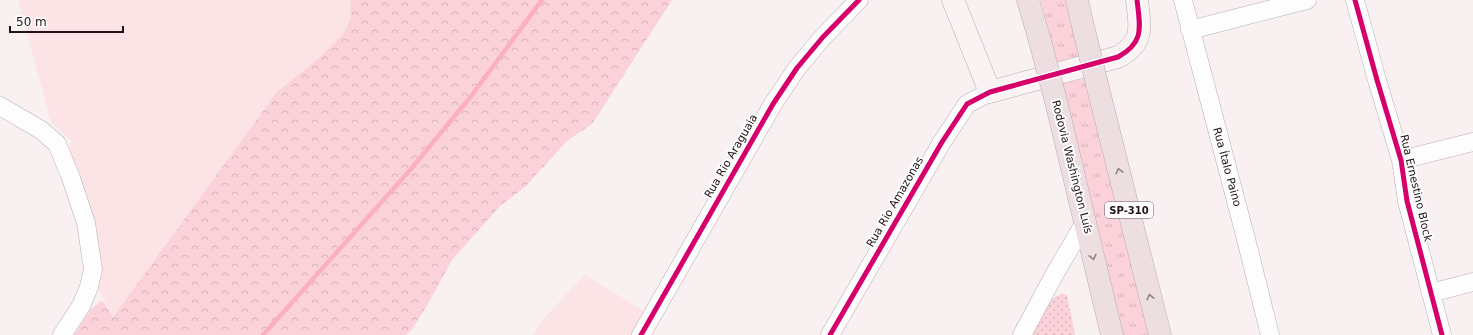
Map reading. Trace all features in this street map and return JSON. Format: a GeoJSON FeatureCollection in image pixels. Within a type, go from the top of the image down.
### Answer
{"type":"FeatureCollection","features":[{"type":"Feature","properties":{"kind":"highway","name":"Rodovia Washington Luís"},"geometry":{"type":"LineString","coordinates":[[1028,0],[1054,97],[1112,335]]}},
{"type":"Feature","properties":{"kind":"highway","name":"SP-310"},"geometry":{"type":"LineString","coordinates":[[1077,0],[1160,335]]}},
{"type":"Feature","properties":{"kind":"street","name":"Rua Rio Araguaia"},"geometry":{"type":"LineString","coordinates":[[641,335],[773,104],[796,68],[823,37],[859,0]]}},
{"type":"Feature","properties":{"kind":"street"},"geometry":{"type":"LineString","coordinates":[[953,0],[990,92],[1118,57],[1129,51],[1135,43],[1139,32],[1137,0]]}},
{"type":"Feature","properties":{"kind":"street","name":"Rua Ítalo Paino"},"geometry":{"type":"LineString","coordinates":[[1183,0],[1270,335]]}},
{"type":"Feature","properties":{"kind":"street"},"geometry":{"type":"LineString","coordinates":[[1190,30],[1307,0]]}},
{"type":"Feature","properties":{"kind":"street","name":"Rua Ernestino Block"},"geometry":{"type":"LineString","coordinates":[[1355,0],[1401,160],[1407,201],[1442,335]]}},
{"type":"Feature","properties":{"kind":"street","name":"Rua Rio Amazonas"},"geometry":{"type":"LineString","coordinates":[[830,335],[942,142],[967,104],[990,92]]}},
{"type":"Feature","properties":{"kind":"street"},"geometry":{"type":"LineString","coordinates":[[0,106],[41,130],[57,144],[71,178],[86,223],[93,269],[89,287],[81,306],[62,335]]}},
{"type":"Feature","properties":{"kind":"street"},"geometry":{"type":"LineString","coordinates":[[1401,160],[1473,142]]}},
{"type":"Feature","properties":{"kind":"street"},"geometry":{"type":"LineString","coordinates":[[1022,335],[1085,222]]}},
{"type":"Feature","properties":{"kind":"street"},"geometry":{"type":"LineString","coordinates":[[1431,293],[1473,282]]}},
{"type":"Feature","properties":{"kind":"shaded area"},"geometry":{"type":"Polygon","coordinates":[[[18,0],[351,0],[352,6],[350,20],[343,34],[318,59],[277,92],[113,317],[97,286],[69,158],[71,141],[51,122],[18,0]]]}},
{"type":"Feature","properties":{"kind":"shaded area"},"geometry":{"type":"Polygon","coordinates":[[[585,275],[647,313],[633,335],[533,335],[546,316],[585,275]]]}},
{"type":"Feature","properties":{"kind":"green space"},"geometry":{"type":"Polygon","coordinates":[[[351,0],[672,0],[592,124],[567,141],[525,187],[500,206],[452,260],[428,304],[412,329],[406,335],[74,335],[91,309],[102,300],[113,317],[277,92],[318,59],[343,34],[350,20],[351,0]]]}},
{"type":"Feature","properties":{"kind":"green space"},"geometry":{"type":"Polygon","coordinates":[[[1041,0],[1067,0],[1083,58],[1057,63],[1041,0]]]}},
{"type":"Feature","properties":{"kind":"green space"},"geometry":{"type":"Polygon","coordinates":[[[1088,78],[1151,335],[1123,335],[1060,84],[1088,78]]]}},
{"type":"Feature","properties":{"kind":"green space"},"geometry":{"type":"Polygon","coordinates":[[[1062,294],[1067,295],[1075,335],[1031,335],[1039,317],[1047,305],[1062,294]]]}},
{"type":"Feature","properties":{"kind":"waterway"},"geometry":{"type":"LineString","coordinates":[[263,335],[411,169],[472,95],[542,0]]}},
{"type":"Feature","properties":{"kind":"cycle path"},"geometry":{"type":"LineString","coordinates":[[641,335],[773,104],[797,68],[823,37],[859,0]]}},
{"type":"Feature","properties":{"kind":"cycle path"},"geometry":{"type":"LineString","coordinates":[[830,335],[942,142],[967,104],[990,92],[1118,57],[1133,46],[1137,39],[1139,33],[1137,0]]}},
{"type":"Feature","properties":{"kind":"cycle path"},"geometry":{"type":"LineString","coordinates":[[1355,0],[1401,160],[1407,201],[1442,335]]}}]}
